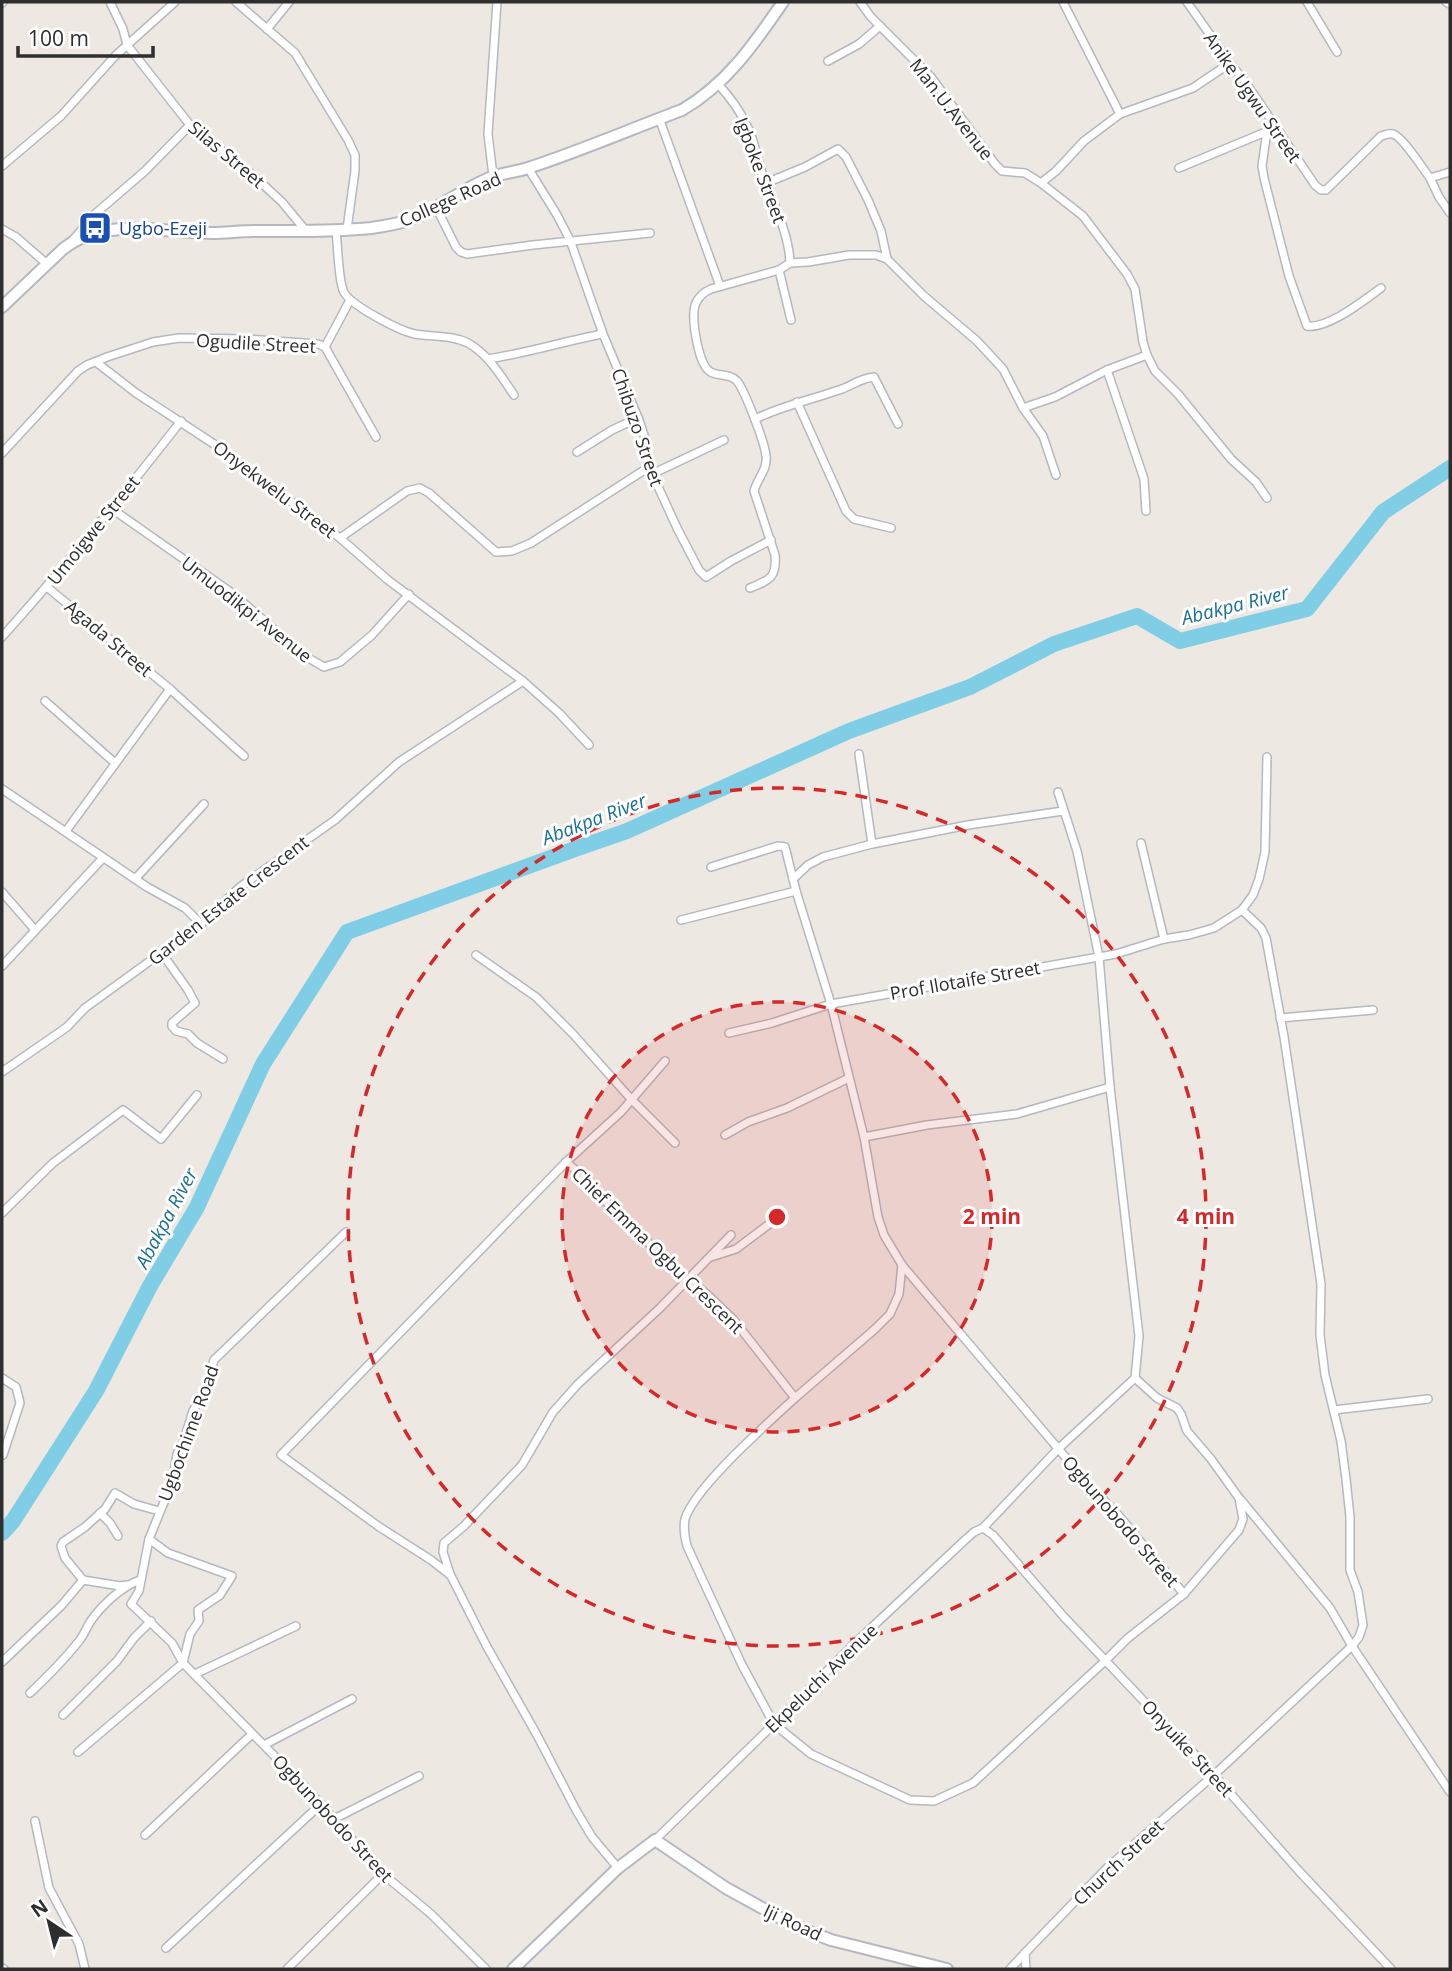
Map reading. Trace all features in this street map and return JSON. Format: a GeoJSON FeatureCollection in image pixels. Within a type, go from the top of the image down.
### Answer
{"type":"FeatureCollection","features":[{"type":"Feature","properties":{"kind":"main road","name":"College Road"},"geometry":{"type":"LineString","coordinates":[[2,307],[71,242],[92,234],[120,229],[196,233],[342,230],[369,228],[414,219],[493,176],[528,168],[691,104],[732,71],[783,2]]}},
{"type":"Feature","properties":{"kind":"main road","name":"Ekpeluchi Avenue"},"geometry":{"type":"LineString","coordinates":[[513,1969],[618,1868],[654,1840]]}},
{"type":"Feature","properties":{"kind":"main road","name":"Iji Road"},"geometry":{"type":"LineString","coordinates":[[654,1840],[726,1888],[793,1925],[831,1940],[947,1969]]}},
{"type":"Feature","properties":{"kind":"street","name":"Silas Street"},"geometry":{"type":"LineString","coordinates":[[110,2],[123,29],[127,45],[190,125],[255,177],[282,202],[307,231]]}},
{"type":"Feature","properties":{"kind":"street"},"geometry":{"type":"LineString","coordinates":[[2,166],[61,116],[115,56],[175,2]]}},
{"type":"Feature","properties":{"kind":"street"},"geometry":{"type":"LineString","coordinates":[[236,2],[295,53],[355,155],[355,171],[342,230],[343,292],[349,300],[398,329],[413,334],[459,339],[472,345],[488,359],[514,395]]}},
{"type":"Feature","properties":{"kind":"street"},"geometry":{"type":"LineString","coordinates":[[267,29],[289,2]]}},
{"type":"Feature","properties":{"kind":"street"},"geometry":{"type":"LineString","coordinates":[[493,176],[488,134],[497,2]]}},
{"type":"Feature","properties":{"kind":"street","name":"Man.U.Avenue"},"geometry":{"type":"LineString","coordinates":[[860,2],[871,17],[931,77],[1002,171],[1025,173],[1083,216],[1127,274],[1135,289],[1147,355],[1155,371],[1178,394],[1231,459],[1256,482],[1267,498]]}},
{"type":"Feature","properties":{"kind":"street"},"geometry":{"type":"LineString","coordinates":[[1063,2],[1120,114]]}},
{"type":"Feature","properties":{"kind":"street","name":"Anike Ugwu Street"},"geometry":{"type":"LineString","coordinates":[[1187,2],[1246,83],[1271,129],[1321,190],[1326,190],[1381,136],[1390,134],[1394,134],[1408,148],[1430,178]]}},
{"type":"Feature","properties":{"kind":"street"},"geometry":{"type":"LineString","coordinates":[[1307,2],[1337,52]]}},
{"type":"Feature","properties":{"kind":"street"},"geometry":{"type":"LineString","coordinates":[[828,61],[859,44],[880,26]]}},
{"type":"Feature","properties":{"kind":"street"},"geometry":{"type":"LineString","coordinates":[[1041,183],[1084,141],[1120,114],[1193,88],[1230,63]]}},
{"type":"Feature","properties":{"kind":"street","name":"Igboke Street"},"geometry":{"type":"LineString","coordinates":[[718,84],[748,126],[785,235],[790,262]]}},
{"type":"Feature","properties":{"kind":"street"},"geometry":{"type":"LineString","coordinates":[[659,118],[720,286]]}},
{"type":"Feature","properties":{"kind":"street"},"geometry":{"type":"LineString","coordinates":[[71,242],[95,214],[145,171],[190,125]]}},
{"type":"Feature","properties":{"kind":"street"},"geometry":{"type":"LineString","coordinates":[[1179,168],[1271,129]]}},
{"type":"Feature","properties":{"kind":"street"},"geometry":{"type":"LineString","coordinates":[[1271,129],[1262,166],[1264,178],[1289,276],[1307,326],[1311,327],[1336,317],[1381,288]]}},
{"type":"Feature","properties":{"kind":"street"},"geometry":{"type":"LineString","coordinates":[[766,183],[805,167],[838,149],[846,157],[868,200],[881,231],[887,259]]}},
{"type":"Feature","properties":{"kind":"street","name":"Chibuzo Street"},"geometry":{"type":"LineString","coordinates":[[528,168],[570,240],[603,334],[638,418],[651,470],[677,530],[699,570],[706,577],[771,540]]}},
{"type":"Feature","properties":{"kind":"street"},"geometry":{"type":"LineString","coordinates":[[1450,172],[1430,178],[1450,213]]}},
{"type":"Feature","properties":{"kind":"street"},"geometry":{"type":"LineString","coordinates":[[436,206],[456,247],[467,254],[570,240],[650,233]]}},
{"type":"Feature","properties":{"kind":"street"},"geometry":{"type":"LineString","coordinates":[[2,229],[16,237],[47,264]]}},
{"type":"Feature","properties":{"kind":"street"},"geometry":{"type":"LineString","coordinates":[[750,588],[769,580],[775,572],[775,555],[754,491],[766,463],[766,453],[755,419],[737,382],[730,376],[715,375],[706,369],[701,359],[694,320],[695,305],[702,293],[720,286],[779,270],[790,262],[808,262],[849,255],[876,255],[887,259],[924,296],[977,341],[1003,369],[1023,408],[1043,436],[1056,475]]}},
{"type":"Feature","properties":{"kind":"street"},"geometry":{"type":"LineString","coordinates":[[779,270],[791,320]]}},
{"type":"Feature","properties":{"kind":"street"},"geometry":{"type":"LineString","coordinates":[[325,347],[349,300]]}},
{"type":"Feature","properties":{"kind":"street"},"geometry":{"type":"LineString","coordinates":[[488,359],[603,334]]}},
{"type":"Feature","properties":{"kind":"street","name":"Ogudile Street"},"geometry":{"type":"LineString","coordinates":[[2,453],[68,381],[87,365],[153,342],[179,338],[247,339],[318,344],[325,347],[376,438]]}},
{"type":"Feature","properties":{"kind":"street"},"geometry":{"type":"LineString","coordinates":[[1023,408],[1055,397],[1107,370],[1147,355]]}},
{"type":"Feature","properties":{"kind":"street","name":"Onyekwelu Street"},"geometry":{"type":"LineString","coordinates":[[96,362],[340,538],[388,580],[523,681],[589,745]]}},
{"type":"Feature","properties":{"kind":"street"},"geometry":{"type":"LineString","coordinates":[[1107,370],[1143,479],[1146,511]]}},
{"type":"Feature","properties":{"kind":"street"},"geometry":{"type":"LineString","coordinates":[[755,419],[784,406],[841,390],[864,377],[874,377],[898,424]]}},
{"type":"Feature","properties":{"kind":"street"},"geometry":{"type":"LineString","coordinates":[[797,402],[846,511],[855,519],[891,528]]}},
{"type":"Feature","properties":{"kind":"street"},"geometry":{"type":"LineString","coordinates":[[577,452],[612,430],[638,418]]}},
{"type":"Feature","properties":{"kind":"street","name":"Umoigwe Street"},"geometry":{"type":"LineString","coordinates":[[2,637],[112,509],[181,421]]}},
{"type":"Feature","properties":{"kind":"street"},"geometry":{"type":"LineString","coordinates":[[340,538],[407,491],[419,488],[429,493],[496,552],[512,551],[531,543],[651,470],[724,440]]}},
{"type":"Feature","properties":{"kind":"street","name":"Umuodikpi Avenue"},"geometry":{"type":"LineString","coordinates":[[112,509],[232,593],[305,656],[324,667],[340,662],[409,594]]}},
{"type":"Feature","properties":{"kind":"street","name":"Agada Street"},"geometry":{"type":"LineString","coordinates":[[47,587],[170,689],[244,756]]}},
{"type":"Feature","properties":{"kind":"street","name":"Garden Estate Crescent"},"geometry":{"type":"LineString","coordinates":[[2,1072],[67,1027],[85,1008],[201,924],[240,887],[335,820],[399,762],[523,681]]}},
{"type":"Feature","properties":{"kind":"street"},"geometry":{"type":"LineString","coordinates":[[66,831],[170,689]]}},
{"type":"Feature","properties":{"kind":"street"},"geometry":{"type":"LineString","coordinates":[[44,701],[115,763]]}},
{"type":"Feature","properties":{"kind":"street"},"geometry":{"type":"LineString","coordinates":[[859,754],[872,844]]}},
{"type":"Feature","properties":{"kind":"street"},"geometry":{"type":"LineString","coordinates":[[1267,757],[1265,852],[1253,895],[1242,910],[1261,928],[1266,938],[1321,1284],[1320,1335],[1325,1375],[1346,1479],[1350,1517],[1350,1570],[1358,1592],[1363,1625],[1352,1646]]}},
{"type":"Feature","properties":{"kind":"street"},"geometry":{"type":"LineString","coordinates":[[2,789],[103,858],[185,908],[201,924]]}},
{"type":"Feature","properties":{"kind":"street"},"geometry":{"type":"LineString","coordinates":[[1058,792],[1077,852],[1099,957],[1110,1087],[1139,1336],[1135,1378],[1157,1398],[1177,1408],[1187,1432],[1330,1608],[1352,1646],[1450,1792]]}},
{"type":"Feature","properties":{"kind":"street"},"geometry":{"type":"LineString","coordinates":[[135,878],[204,804]]}},
{"type":"Feature","properties":{"kind":"street"},"geometry":{"type":"LineString","coordinates":[[793,879],[808,865],[823,857],[872,844],[968,825],[1063,811]]}},
{"type":"Feature","properties":{"kind":"street"},"geometry":{"type":"LineString","coordinates":[[1141,843],[1164,939]]}},
{"type":"Feature","properties":{"kind":"street","name":"Ogbunobodo Street"},"geometry":{"type":"LineString","coordinates":[[710,867],[786,847],[796,891],[831,1004],[864,1138],[878,1217],[884,1235],[902,1265],[1184,1594]]}},
{"type":"Feature","properties":{"kind":"street"},"geometry":{"type":"LineString","coordinates":[[2,966],[103,858]]}},
{"type":"Feature","properties":{"kind":"street"},"geometry":{"type":"LineString","coordinates":[[681,920],[796,891]]}},
{"type":"Feature","properties":{"kind":"street"},"geometry":{"type":"LineString","coordinates":[[2,892],[35,930]]}},
{"type":"Feature","properties":{"kind":"street","name":"Prof Ilotaife Street"},"geometry":{"type":"LineString","coordinates":[[729,1033],[772,1023],[831,1004],[1116,954],[1164,939],[1214,928],[1242,910]]}},
{"type":"Feature","properties":{"kind":"street"},"geometry":{"type":"LineString","coordinates":[[162,953],[195,1003],[172,1023],[173,1028],[188,1034],[223,1059]]}},
{"type":"Feature","properties":{"kind":"street"},"geometry":{"type":"LineString","coordinates":[[476,955],[536,997],[675,1143]]}},
{"type":"Feature","properties":{"kind":"street"},"geometry":{"type":"LineString","coordinates":[[1280,1018],[1373,1010]]}},
{"type":"Feature","properties":{"kind":"street","name":"Chief Emma Ogbu Crescent"},"geometry":{"type":"LineString","coordinates":[[665,1061],[600,1132],[566,1162],[586,1179],[668,1264],[733,1319],[795,1398]]}},
{"type":"Feature","properties":{"kind":"street"},"geometry":{"type":"LineString","coordinates":[[725,1135],[748,1122],[787,1108],[849,1078]]}},
{"type":"Feature","properties":{"kind":"street"},"geometry":{"type":"LineString","coordinates":[[864,1138],[927,1125],[1017,1114],[1110,1087]]}},
{"type":"Feature","properties":{"kind":"street"},"geometry":{"type":"LineString","coordinates":[[2,1213],[53,1163],[122,1110],[161,1139],[197,1095]]}},
{"type":"Feature","properties":{"kind":"street"},"geometry":{"type":"LineString","coordinates":[[450,1574],[378,1526],[281,1455],[566,1162]]}},
{"type":"Feature","properties":{"kind":"street"},"geometry":{"type":"LineString","coordinates":[[710,1257],[736,1249],[780,1216]]}},
{"type":"Feature","properties":{"kind":"street","name":"Ugbochime Road"},"geometry":{"type":"LineString","coordinates":[[183,1662],[172,1643],[131,1604],[138,1591],[149,1539],[173,1480],[177,1454],[199,1396],[208,1382],[214,1360],[346,1232]]}},
{"type":"Feature","properties":{"kind":"street"},"geometry":{"type":"LineString","coordinates":[[618,1868],[592,1838],[486,1645],[450,1574],[443,1552],[444,1543],[464,1526],[522,1465],[553,1412],[578,1384],[660,1308],[731,1235]]}},
{"type":"Feature","properties":{"kind":"street"},"geometry":{"type":"LineString","coordinates":[[902,1265],[899,1294],[890,1314],[795,1398],[720,1470],[697,1497],[686,1518],[684,1531],[687,1546],[742,1665],[774,1724],[811,1754],[910,1800],[934,1801],[973,1783],[1128,1638],[1184,1594],[1239,1530],[1243,1519],[1239,1498]]}},
{"type":"Feature","properties":{"kind":"street"},"geometry":{"type":"LineString","coordinates":[[2,1378],[16,1387],[20,1403],[3,1455]]}},
{"type":"Feature","properties":{"kind":"street","name":"Ekpeluchi Avenue"},"geometry":{"type":"LineString","coordinates":[[654,1840],[853,1644],[965,1540],[983,1528],[1058,1449],[1135,1378]]}},
{"type":"Feature","properties":{"kind":"street"},"geometry":{"type":"LineString","coordinates":[[1334,1410],[1428,1399]]}},
{"type":"Feature","properties":{"kind":"street"},"geometry":{"type":"LineString","coordinates":[[129,1585],[83,1580],[65,1558],[61,1549],[63,1542],[105,1509],[115,1493],[134,1504],[159,1511]]}},
{"type":"Feature","properties":{"kind":"street"},"geometry":{"type":"LineString","coordinates":[[100,1513],[118,1536]]}},
{"type":"Feature","properties":{"kind":"street","name":"Onyuike Street"},"geometry":{"type":"LineString","coordinates":[[983,1528],[993,1535],[1105,1661],[1214,1775],[1391,1969]]}},
{"type":"Feature","properties":{"kind":"street"},"geometry":{"type":"LineString","coordinates":[[78,1752],[183,1662],[190,1634],[199,1621],[198,1610],[220,1595],[232,1576],[168,1553],[149,1539]]}},
{"type":"Feature","properties":{"kind":"street"},"geometry":{"type":"LineString","coordinates":[[2,1662],[61,1606],[83,1580]]}},
{"type":"Feature","properties":{"kind":"street"},"geometry":{"type":"LineString","coordinates":[[30,1693],[82,1638],[94,1617],[129,1585],[140,1580]]}},
{"type":"Feature","properties":{"kind":"street"},"geometry":{"type":"LineString","coordinates":[[63,1715],[117,1661],[151,1621]]}},
{"type":"Feature","properties":{"kind":"street"},"geometry":{"type":"LineString","coordinates":[[195,1674],[296,1626]]}},
{"type":"Feature","properties":{"kind":"street","name":"Church Street"},"geometry":{"type":"LineString","coordinates":[[1010,1969],[1107,1868],[1214,1775],[1352,1646]]}},
{"type":"Feature","properties":{"kind":"street","name":"Ogbunobodo Street"},"geometry":{"type":"LineString","coordinates":[[183,1662],[321,1804],[383,1874],[431,1913],[486,1969]]}},
{"type":"Feature","properties":{"kind":"street"},"geometry":{"type":"LineString","coordinates":[[264,1745],[352,1699]]}},
{"type":"Feature","properties":{"kind":"street"},"geometry":{"type":"LineString","coordinates":[[145,1835],[252,1734]]}},
{"type":"Feature","properties":{"kind":"street"},"geometry":{"type":"LineString","coordinates":[[334,1819],[419,1776]]}},
{"type":"Feature","properties":{"kind":"street"},"geometry":{"type":"LineString","coordinates":[[166,1948],[321,1804]]}},
{"type":"Feature","properties":{"kind":"street"},"geometry":{"type":"LineString","coordinates":[[35,1821],[49,1888],[79,1944],[85,1969]]}},
{"type":"Feature","properties":{"kind":"street"},"geometry":{"type":"LineString","coordinates":[[287,1969],[383,1874]]}},
{"type":"Feature","properties":{"kind":"street"},"geometry":{"type":"LineString","coordinates":[[1025,1952],[1026,1969]]}},
{"type":"Feature","properties":{"kind":"waterway","name":"Abakpa River"},"geometry":{"type":"LineString","coordinates":[[2,1533],[13,1521],[96,1391],[150,1286],[197,1207],[263,1064],[347,932],[627,831],[849,731],[970,687],[1054,644],[1137,616],[1180,641],[1307,609],[1383,512],[1450,468]]}},
{"type":"Feature","properties":{"kind":"place","name":"Ugbo-Ezeji"},"geometry":{"type":"Point","coordinates":[95,228]}}]}
